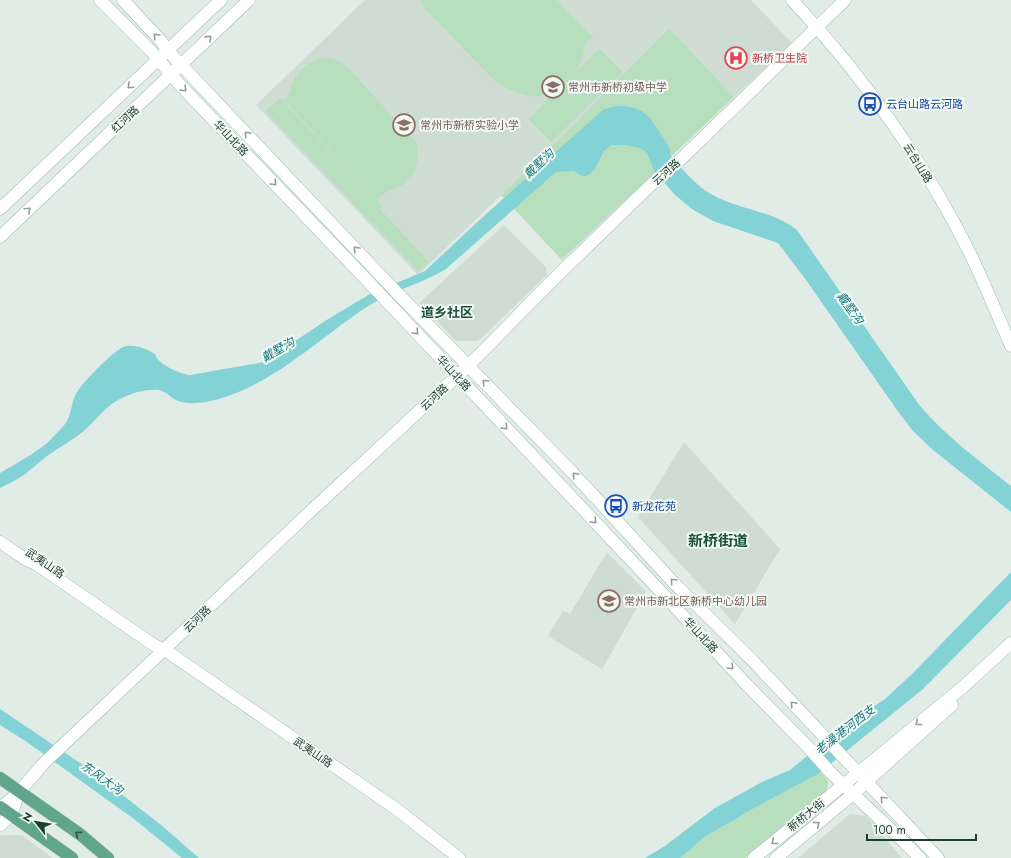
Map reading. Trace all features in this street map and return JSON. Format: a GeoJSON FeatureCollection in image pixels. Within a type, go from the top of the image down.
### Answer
{"type":"FeatureCollection","features":[{"type":"Feature","properties":{"kind":"main road"},"geometry":{"type":"LineString","coordinates":[[0,778],[81,836],[108,858]]}},
{"type":"Feature","properties":{"kind":"main road"},"geometry":{"type":"LineString","coordinates":[[0,807],[72,858]]}},
{"type":"Feature","properties":{"kind":"street","name":"华山北路"},"geometry":{"type":"LineString","coordinates":[[100,0],[158,59],[843,785]]}},
{"type":"Feature","properties":{"kind":"street","name":"华山北路"},"geometry":{"type":"LineString","coordinates":[[123,0],[181,65],[401,297],[572,472],[674,583],[754,662],[858,772]]}},
{"type":"Feature","properties":{"kind":"street","name":"红河路"},"geometry":{"type":"LineString","coordinates":[[0,209],[221,0]]}},
{"type":"Feature","properties":{"kind":"street","name":"红河路"},"geometry":{"type":"LineString","coordinates":[[0,237],[249,0]]}},
{"type":"Feature","properties":{"kind":"street","name":"云台山路"},"geometry":{"type":"LineString","coordinates":[[792,0],[882,108],[928,178],[975,265],[1011,346]]}},
{"type":"Feature","properties":{"kind":"street","name":"云河路"},"geometry":{"type":"LineString","coordinates":[[0,807],[19,792],[43,764],[314,508],[469,365],[559,274],[654,182],[679,161],[845,0]]}},
{"type":"Feature","properties":{"kind":"street","name":"武夷山路"},"geometry":{"type":"LineString","coordinates":[[0,535],[14,542],[159,640],[165,650]]}},
{"type":"Feature","properties":{"kind":"street","name":"武夷山路"},"geometry":{"type":"LineString","coordinates":[[0,542],[25,559],[36,564],[154,645],[165,650],[395,808],[459,858]]}},
{"type":"Feature","properties":{"kind":"street","name":"新桥大街"},"geometry":{"type":"LineString","coordinates":[[754,858],[963,687],[1011,643]]}},
{"type":"Feature","properties":{"kind":"street","name":"新桥大街"},"geometry":{"type":"LineString","coordinates":[[776,858],[853,794],[1011,652]]}},
{"type":"Feature","properties":{"kind":"street"},"geometry":{"type":"LineString","coordinates":[[858,772],[938,858]]}},
{"type":"Feature","properties":{"kind":"street"},"geometry":{"type":"LineString","coordinates":[[843,785],[920,858]]}},
{"type":"Feature","properties":{"kind":"street","name":"云河路"},"geometry":{"type":"LineString","coordinates":[[0,825],[11,815],[19,792]]}},
{"type":"Feature","properties":{"kind":"shaded area","name":"常州市新桥实验小学"},"geometry":{"type":"Polygon","coordinates":[[[365,0],[751,0],[792,43],[734,97],[669,28],[552,146],[418,275],[256,105],[365,0]]]}},
{"type":"Feature","properties":{"kind":"shaded area"},"geometry":{"type":"Polygon","coordinates":[[[504,225],[546,267],[547,275],[478,341],[456,341],[419,303],[504,225]]]}},
{"type":"Feature","properties":{"kind":"shaded area"},"geometry":{"type":"Polygon","coordinates":[[[684,442],[780,549],[735,624],[638,517],[684,442]]]}},
{"type":"Feature","properties":{"kind":"shaded area","name":"常州市新北区新桥中心幼儿园"},"geometry":{"type":"Polygon","coordinates":[[[607,552],[646,592],[602,669],[548,636],[563,611],[570,614],[607,552]]]}},
{"type":"Feature","properties":{"kind":"shaded area"},"geometry":{"type":"Polygon","coordinates":[[[850,814],[866,816],[902,858],[798,858],[850,814]]]}},
{"type":"Feature","properties":{"kind":"shaded area"},"geometry":{"type":"Polygon","coordinates":[[[1,835],[22,835],[52,858],[0,858],[1,835]]]}},
{"type":"Feature","properties":{"kind":"green space","name":"常州市新桥初级中学"},"geometry":{"type":"Polygon","coordinates":[[[419,0],[557,0],[593,37],[585,45],[579,66],[569,78],[600,49],[623,72],[551,142],[528,119],[567,80],[550,93],[537,96],[529,96],[515,92],[501,85],[496,82],[425,9],[419,0]]]}},
{"type":"Feature","properties":{"kind":"green space"},"geometry":{"type":"Polygon","coordinates":[[[669,28],[734,97],[562,260],[501,195],[552,146],[669,28]]]}},
{"type":"Feature","properties":{"kind":"green space"},"geometry":{"type":"Polygon","coordinates":[[[329,58],[340,61],[348,68],[416,143],[418,153],[414,172],[402,186],[386,192],[377,200],[284,100],[289,94],[295,77],[302,68],[317,60],[329,58]]]}},
{"type":"Feature","properties":{"kind":"green space"},"geometry":{"type":"Polygon","coordinates":[[[280,98],[382,206],[368,219],[266,111],[280,98]]]}},
{"type":"Feature","properties":{"kind":"green space"},"geometry":{"type":"Polygon","coordinates":[[[380,209],[429,262],[418,271],[369,219],[380,209]]]}},
{"type":"Feature","properties":{"kind":"green space"},"geometry":{"type":"Polygon","coordinates":[[[821,772],[828,781],[827,791],[745,858],[680,858],[706,836],[821,772]]]}},
{"type":"Feature","properties":{"kind":"water","name":"戴墅沟"},"geometry":{"type":"Polygon","coordinates":[[[615,106],[636,108],[646,114],[655,124],[667,143],[673,159],[705,190],[718,198],[772,216],[797,230],[920,406],[952,438],[1011,486],[1011,512],[933,450],[913,431],[778,243],[713,221],[692,209],[675,195],[655,172],[647,153],[642,149],[626,145],[611,145],[604,151],[596,167],[590,174],[585,176],[574,171],[556,172],[446,269],[427,279],[388,295],[370,305],[298,358],[260,382],[219,399],[202,403],[185,403],[174,399],[163,391],[159,390],[146,390],[128,395],[113,403],[85,430],[47,456],[24,475],[0,488],[0,473],[35,452],[63,427],[70,414],[77,392],[92,374],[118,350],[127,346],[135,346],[144,349],[155,354],[164,365],[181,373],[190,375],[264,362],[325,321],[370,294],[425,271],[485,215],[603,110],[615,106]]]}},
{"type":"Feature","properties":{"kind":"water","name":"老澡港河西支"},"geometry":{"type":"Polygon","coordinates":[[[1011,572],[1011,600],[923,689],[818,774],[706,836],[680,858],[645,858],[665,846],[715,808],[762,782],[790,770],[844,726],[885,699],[913,673],[1011,572]]]}},
{"type":"Feature","properties":{"kind":"water"},"geometry":{"type":"Polygon","coordinates":[[[0,709],[92,771],[161,825],[199,858],[182,858],[134,819],[27,742],[0,725],[0,709]]]}},
{"type":"Feature","properties":{"kind":"place","name":"新桥卫生院"},"geometry":{"type":"Point","coordinates":[736,58]}},
{"type":"Feature","properties":{"kind":"place","name":"常州市新桥初级中学"},"geometry":{"type":"Point","coordinates":[553,87]}},
{"type":"Feature","properties":{"kind":"place","name":"云台山路云河路"},"geometry":{"type":"Point","coordinates":[870,104]}},
{"type":"Feature","properties":{"kind":"place","name":"常州市新桥实验小学"},"geometry":{"type":"Point","coordinates":[404,125]}},
{"type":"Feature","properties":{"kind":"place","name":"新龙花苑"},"geometry":{"type":"Point","coordinates":[616,506]}},
{"type":"Feature","properties":{"kind":"place","name":"常州市新北区新桥中心幼儿园"},"geometry":{"type":"Point","coordinates":[609,601]}},
{"type":"Feature","properties":{"kind":"district","name":"道乡社区"},"geometry":{"type":"Point","coordinates":[447,312]}},
{"type":"Feature","properties":{"kind":"district","name":"新桥街道"},"geometry":{"type":"Point","coordinates":[718,541]}},
{"type":"Feature","properties":{"kind":"water label","name":"东风大沟"},"geometry":{"type":"Point","coordinates":[102,778]}}]}
